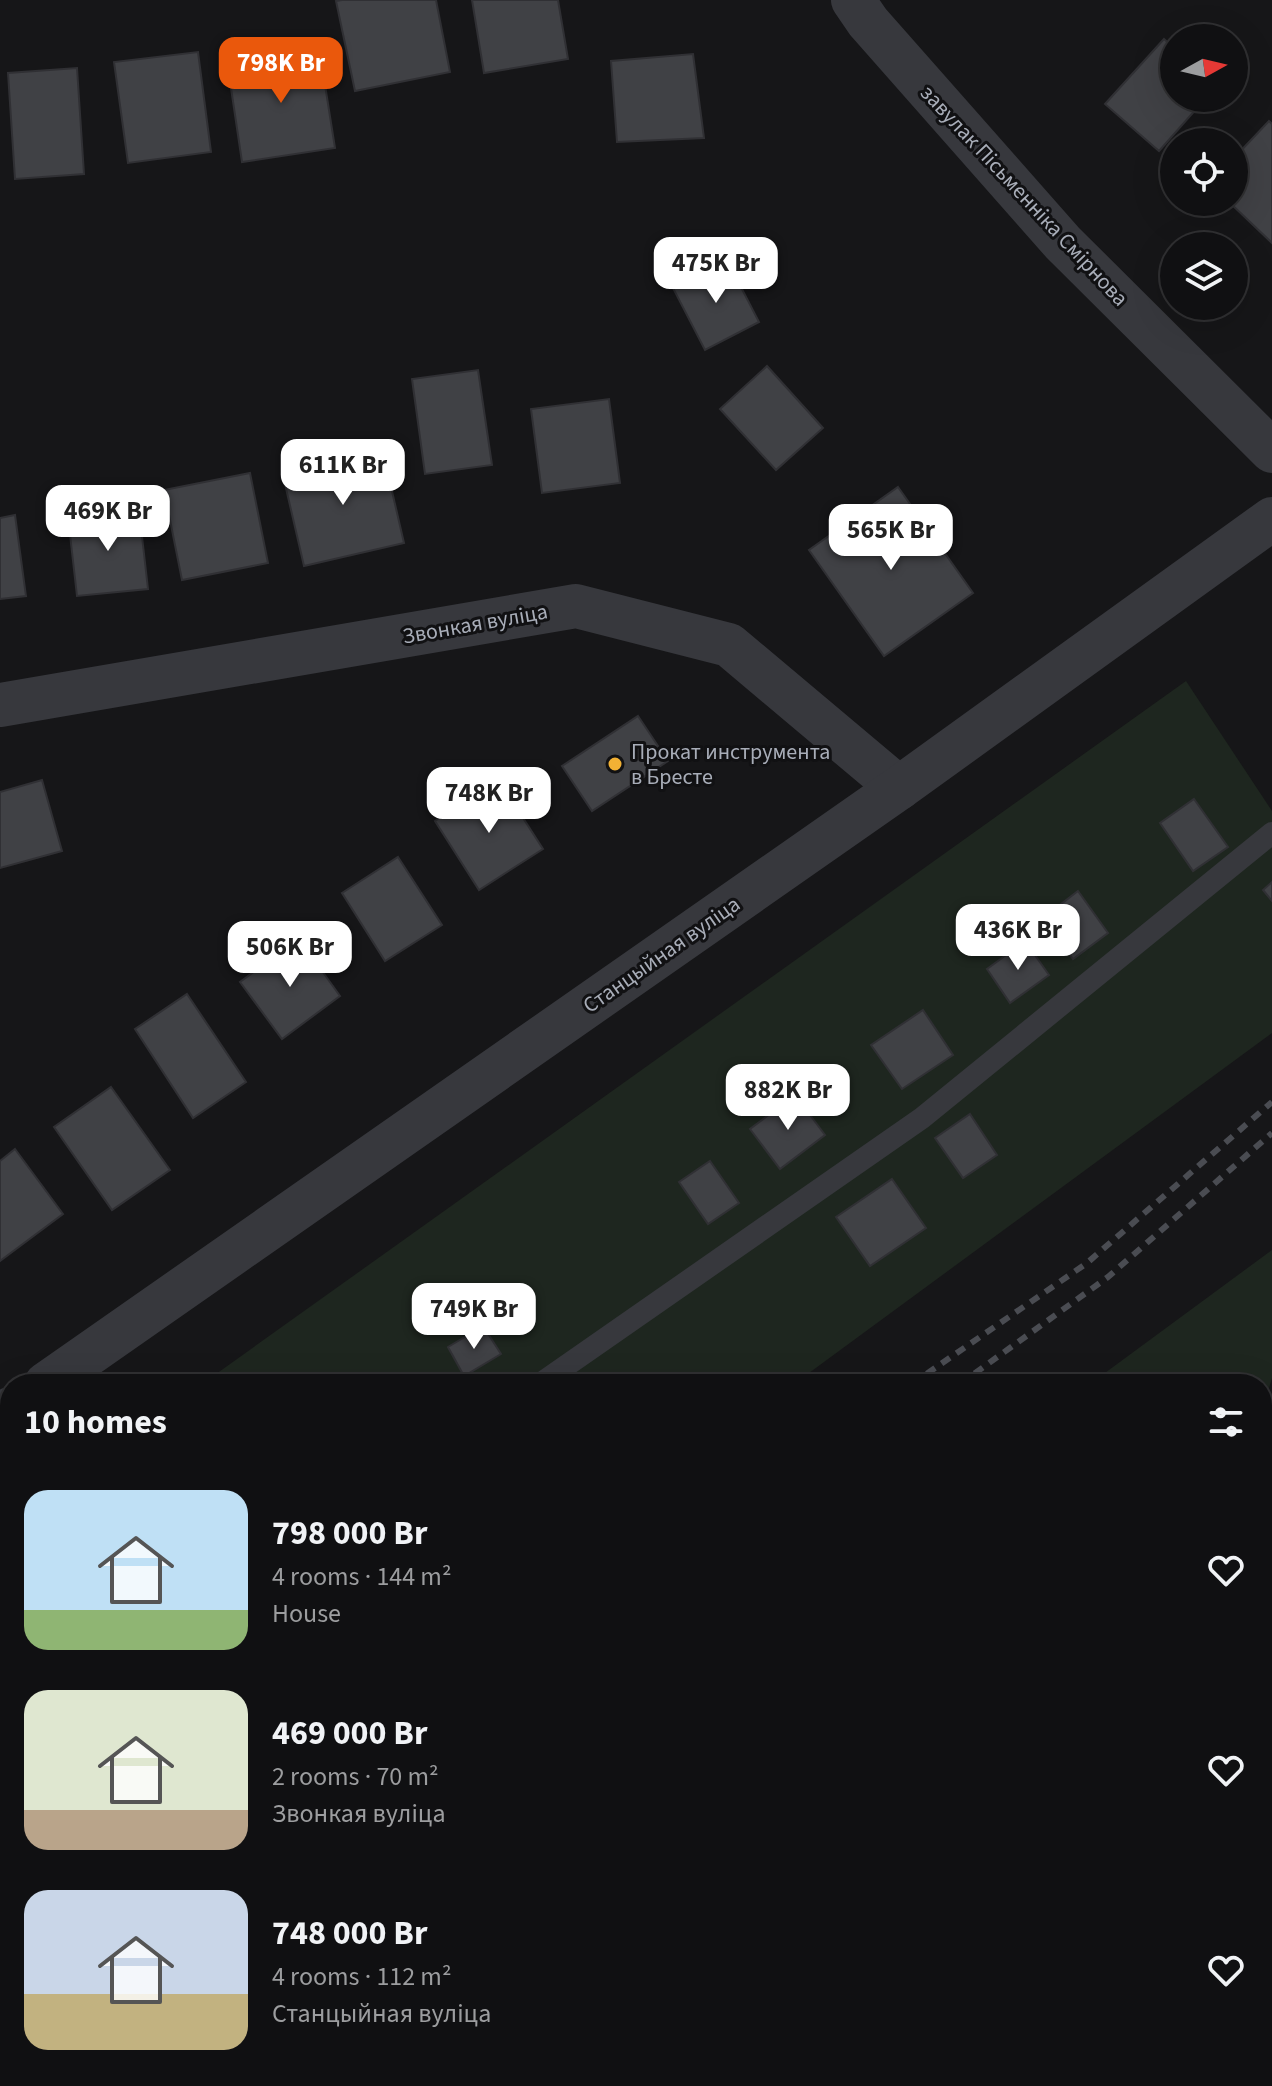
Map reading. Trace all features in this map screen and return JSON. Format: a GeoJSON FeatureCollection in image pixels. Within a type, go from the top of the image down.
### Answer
{"type":"FeatureCollection","features":[{"type":"Feature","properties":{"kind":"street","name":"завулак Пісьменніка Смірнова"},"geometry":{"type":"LineString","coordinates":[[853,0],[868,22],[1063,243],[1272,451]]}},
{"type":"Feature","properties":{"kind":"street","name":"Станцыйная вуліца"},"geometry":{"type":"LineString","coordinates":[[60,1374],[899,788],[1272,519]]}},
{"type":"Feature","properties":{"kind":"street","name":"Звонкая вуліца"},"geometry":{"type":"LineString","coordinates":[[0,705],[576,606],[729,645],[899,788]]}},
{"type":"Feature","properties":{"kind":"lane"},"geometry":{"type":"LineString","coordinates":[[554,1374],[922,1118],[1272,833]]}},
{"type":"Feature","properties":{"kind":"shaded area"},"geometry":{"type":"Polygon","coordinates":[[[1186,681],[1272,811],[1272,1033],[808,1374],[216,1374],[1186,681]]]}},
{"type":"Feature","properties":{"kind":"shaded area"},"geometry":{"type":"Polygon","coordinates":[[[1272,1250],[1272,1374],[1104,1374],[1272,1250]]]}},
{"type":"Feature","properties":{"kind":"building"},"geometry":{"type":"Polygon","coordinates":[[[436,0],[450,72],[355,91],[336,1],[436,0]]]}},
{"type":"Feature","properties":{"kind":"building"},"geometry":{"type":"Polygon","coordinates":[[[472,0],[558,0],[568,59],[484,73],[472,0]]]}},
{"type":"Feature","properties":{"kind":"building"},"geometry":{"type":"Polygon","coordinates":[[[1160,43],[1160,112],[1194,112],[1179,128],[1160,128],[1159,151],[1105,104],[1160,43]]]}},
{"type":"Feature","properties":{"kind":"building"},"geometry":{"type":"Polygon","coordinates":[[[319,47],[335,148],[242,162],[227,61],[319,47]]]}},
{"type":"Feature","properties":{"kind":"building"},"geometry":{"type":"Polygon","coordinates":[[[198,52],[211,152],[128,163],[114,62],[198,52]]]}},
{"type":"Feature","properties":{"kind":"building"},"geometry":{"type":"Polygon","coordinates":[[[693,54],[704,138],[617,142],[611,61],[693,54]]]}},
{"type":"Feature","properties":{"kind":"building"},"geometry":{"type":"Polygon","coordinates":[[[77,68],[84,174],[15,179],[8,73],[77,68]]]}},
{"type":"Feature","properties":{"kind":"building"},"geometry":{"type":"Polygon","coordinates":[[[1269,121],[1272,124],[1272,243],[1244,216],[1248,216],[1248,143],[1269,121]]]}},
{"type":"Feature","properties":{"kind":"building"},"geometry":{"type":"Polygon","coordinates":[[[727,260],[759,322],[705,350],[673,288],[727,260]]]}},
{"type":"Feature","properties":{"kind":"building"},"geometry":{"type":"Polygon","coordinates":[[[767,366],[823,428],[776,470],[720,409],[767,366]]]}},
{"type":"Feature","properties":{"kind":"building"},"geometry":{"type":"Polygon","coordinates":[[[478,370],[492,465],[425,474],[412,379],[478,370]]]}},
{"type":"Feature","properties":{"kind":"building"},"geometry":{"type":"Polygon","coordinates":[[[609,399],[620,483],[542,493],[531,409],[609,399]]]}},
{"type":"Feature","properties":{"kind":"building"},"geometry":{"type":"Polygon","coordinates":[[[382,448],[404,543],[304,566],[282,471],[382,448]]]}},
{"type":"Feature","properties":{"kind":"building"},"geometry":{"type":"Polygon","coordinates":[[[250,473],[268,563],[182,580],[164,490],[250,473]]]}},
{"type":"Feature","properties":{"kind":"building"},"geometry":{"type":"Polygon","coordinates":[[[898,487],[973,593],[884,656],[809,550],[898,487]]]}},
{"type":"Feature","properties":{"kind":"building"},"geometry":{"type":"Polygon","coordinates":[[[139,510],[148,589],[77,596],[68,517],[139,510]]]}},
{"type":"Feature","properties":{"kind":"building"},"geometry":{"type":"Polygon","coordinates":[[[15,515],[26,596],[0,599],[0,518],[15,515]]]}},
{"type":"Feature","properties":{"kind":"building","name":"Прокат инструмента в Бресте"},"geometry":{"type":"Polygon","coordinates":[[[638,716],[668,761],[592,811],[562,766],[638,716]]]}},
{"type":"Feature","properties":{"kind":"building"},"geometry":{"type":"Polygon","coordinates":[[[498,779],[543,849],[479,890],[435,821],[498,779]]]}},
{"type":"Feature","properties":{"kind":"building"},"geometry":{"type":"Polygon","coordinates":[[[42,780],[62,851],[0,868],[0,792],[42,780]]]}},
{"type":"Feature","properties":{"kind":"building"},"geometry":{"type":"Polygon","coordinates":[[[1194,799],[1228,847],[1193,871],[1160,823],[1194,799]]]}},
{"type":"Feature","properties":{"kind":"building"},"geometry":{"type":"Polygon","coordinates":[[[398,857],[442,925],[385,961],[342,893],[398,857]]]}},
{"type":"Feature","properties":{"kind":"building"},"geometry":{"type":"Polygon","coordinates":[[[1272,882],[1272,901],[1263,890],[1272,882]]]}},
{"type":"Feature","properties":{"kind":"building"},"geometry":{"type":"Polygon","coordinates":[[[1078,891],[1108,933],[1073,959],[1043,918],[1078,891]]]}},
{"type":"Feature","properties":{"kind":"building"},"geometry":{"type":"Polygon","coordinates":[[[299,939],[340,996],[282,1039],[240,982],[299,939]]]}},
{"type":"Feature","properties":{"kind":"building"},"geometry":{"type":"Polygon","coordinates":[[[1025,941],[1049,975],[1010,1003],[987,969],[1025,941]]]}},
{"type":"Feature","properties":{"kind":"building"},"geometry":{"type":"Polygon","coordinates":[[[187,994],[246,1082],[193,1118],[135,1029],[187,994]]]}},
{"type":"Feature","properties":{"kind":"building"},"geometry":{"type":"Polygon","coordinates":[[[923,1010],[953,1055],[902,1089],[871,1045],[923,1010]]]}},
{"type":"Feature","properties":{"kind":"building"},"geometry":{"type":"Polygon","coordinates":[[[111,1087],[170,1170],[112,1210],[54,1127],[111,1087]]]}},
{"type":"Feature","properties":{"kind":"building"},"geometry":{"type":"Polygon","coordinates":[[[795,1095],[825,1135],[780,1169],[750,1129],[795,1095]]]}},
{"type":"Feature","properties":{"kind":"building"},"geometry":{"type":"Polygon","coordinates":[[[970,1114],[997,1155],[963,1178],[935,1138],[970,1114]]]}},
{"type":"Feature","properties":{"kind":"building"},"geometry":{"type":"Polygon","coordinates":[[[15,1149],[63,1214],[0,1261],[0,1161],[15,1149]]]}},
{"type":"Feature","properties":{"kind":"building"},"geometry":{"type":"Polygon","coordinates":[[[710,1161],[739,1203],[708,1224],[679,1182],[710,1161]]]}},
{"type":"Feature","properties":{"kind":"building"},"geometry":{"type":"Polygon","coordinates":[[[892,1179],[926,1228],[870,1266],[836,1217],[892,1179]]]}},
{"type":"Feature","properties":{"kind":"building"},"geometry":{"type":"Polygon","coordinates":[[[483,1326],[501,1354],[463,1374],[448,1347],[483,1326]]]}},
{"type":"Feature","properties":{"kind":"railway"},"geometry":{"type":"LineString","coordinates":[[926,1374],[1087,1263],[1272,1102]]}},
{"type":"Feature","properties":{"kind":"railway"},"geometry":{"type":"LineString","coordinates":[[974,1374],[1108,1277],[1272,1133]]}},
{"type":"Feature","properties":{"kind":"place","name":"Прокат инструмента в Бресте"},"geometry":{"type":"Point","coordinates":[615,764]}}]}
